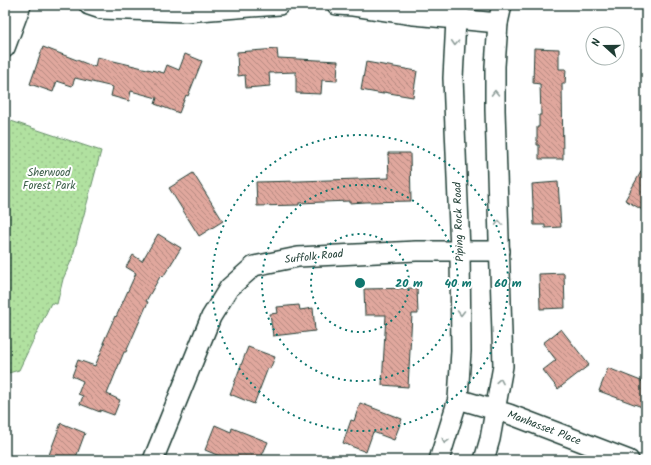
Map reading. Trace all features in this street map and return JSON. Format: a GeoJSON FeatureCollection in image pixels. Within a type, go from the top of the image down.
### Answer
{"type":"FeatureCollection","features":[{"type":"Feature","properties":{"kind":"street"},"geometry":{"type":"LineString","coordinates":[[5,48],[21,5]]}},
{"type":"Feature","properties":{"kind":"street"},"geometry":{"type":"LineString","coordinates":[[89,5],[101,9],[186,12],[279,5]]}},
{"type":"Feature","properties":{"kind":"street"},"geometry":{"type":"LineString","coordinates":[[337,5],[414,15],[458,12],[498,23]]}},
{"type":"Feature","properties":{"kind":"street"},"geometry":{"type":"LineString","coordinates":[[484,460],[496,410],[503,366],[495,103],[495,66],[498,23],[502,5]]}},
{"type":"Feature","properties":{"kind":"street","name":"Piping Rock Road"},"geometry":{"type":"LineString","coordinates":[[439,460],[458,399],[461,351],[460,251],[453,78],[458,12]]}},
{"type":"Feature","properties":{"kind":"street","name":"Suffolk Road"},"geometry":{"type":"LineString","coordinates":[[153,460],[211,317],[229,288],[254,266],[298,257],[416,251],[500,251]]}},
{"type":"Feature","properties":{"kind":"street","name":"Manhasset Place"},"geometry":{"type":"LineString","coordinates":[[458,399],[509,414],[628,460]]}},
{"type":"Feature","properties":{"kind":"green space","name":"Sherwood Forest Park"},"geometry":{"type":"Polygon","coordinates":[[[8,120],[101,151],[72,259],[63,279],[57,304],[51,303],[19,370],[5,374],[5,127],[8,120]]]}},
{"type":"Feature","properties":{"kind":"building"},"geometry":{"type":"Polygon","coordinates":[[[43,47],[95,67],[97,57],[164,73],[167,65],[179,70],[185,54],[202,61],[188,96],[186,95],[179,113],[155,104],[157,98],[131,91],[129,101],[111,96],[113,87],[75,78],[72,86],[57,81],[53,92],[30,84],[43,47]]]}},
{"type":"Feature","properties":{"kind":"building"},"geometry":{"type":"Polygon","coordinates":[[[534,48],[559,49],[559,69],[566,69],[565,84],[562,84],[563,159],[539,159],[537,127],[539,127],[539,115],[541,115],[540,84],[533,83],[534,48]]]}},
{"type":"Feature","properties":{"kind":"building"},"geometry":{"type":"Polygon","coordinates":[[[277,49],[278,58],[338,61],[337,81],[322,80],[321,94],[296,93],[296,72],[269,73],[270,86],[246,88],[245,75],[238,76],[237,52],[277,49]]]}},
{"type":"Feature","properties":{"kind":"building"},"geometry":{"type":"Polygon","coordinates":[[[366,62],[417,71],[413,97],[361,90],[366,62]]]}},
{"type":"Feature","properties":{"kind":"building"},"geometry":{"type":"Polygon","coordinates":[[[388,153],[410,153],[411,201],[349,203],[349,201],[299,203],[299,205],[257,206],[256,182],[389,178],[388,153]]]}},
{"type":"Feature","properties":{"kind":"building"},"geometry":{"type":"Polygon","coordinates":[[[646,163],[646,212],[625,200],[646,163]]]}},
{"type":"Feature","properties":{"kind":"building"},"geometry":{"type":"Polygon","coordinates":[[[193,173],[223,221],[199,236],[169,188],[193,173]]]}},
{"type":"Feature","properties":{"kind":"building"},"geometry":{"type":"Polygon","coordinates":[[[558,182],[561,227],[545,228],[545,225],[534,225],[532,184],[558,182]]]}},
{"type":"Feature","properties":{"kind":"building"},"geometry":{"type":"Polygon","coordinates":[[[158,234],[181,248],[163,277],[161,275],[146,301],[148,302],[126,352],[124,352],[107,394],[120,400],[114,415],[100,410],[100,412],[80,404],[83,396],[78,394],[83,381],[72,376],[78,360],[95,366],[105,343],[103,343],[136,273],[126,267],[133,255],[142,261],[158,234]]]}},
{"type":"Feature","properties":{"kind":"building"},"geometry":{"type":"Polygon","coordinates":[[[564,273],[565,308],[540,309],[539,274],[564,273]]]}},
{"type":"Feature","properties":{"kind":"building"},"geometry":{"type":"Polygon","coordinates":[[[417,288],[418,314],[412,314],[408,387],[382,385],[386,315],[365,315],[364,289],[417,288]]]}},
{"type":"Feature","properties":{"kind":"building"},"geometry":{"type":"Polygon","coordinates":[[[299,305],[300,310],[313,308],[315,331],[273,336],[270,314],[278,313],[277,307],[299,305]]]}},
{"type":"Feature","properties":{"kind":"building"},"geometry":{"type":"Polygon","coordinates":[[[561,329],[589,365],[558,389],[543,370],[556,360],[543,343],[561,329]]]}},
{"type":"Feature","properties":{"kind":"building"},"geometry":{"type":"Polygon","coordinates":[[[248,347],[275,357],[270,369],[268,368],[254,404],[230,394],[248,347]]]}},
{"type":"Feature","properties":{"kind":"building"},"geometry":{"type":"Polygon","coordinates":[[[608,368],[646,383],[646,397],[642,407],[599,391],[608,368]]]}},
{"type":"Feature","properties":{"kind":"building"},"geometry":{"type":"Polygon","coordinates":[[[360,403],[402,419],[394,440],[373,432],[366,452],[343,443],[351,420],[354,421],[360,403]]]}},
{"type":"Feature","properties":{"kind":"building"},"geometry":{"type":"Polygon","coordinates":[[[61,423],[85,433],[75,460],[47,460],[61,423]]]}},
{"type":"Feature","properties":{"kind":"building"},"geometry":{"type":"Polygon","coordinates":[[[215,425],[231,432],[232,428],[268,442],[260,460],[229,460],[205,450],[215,425]]]}}]}
